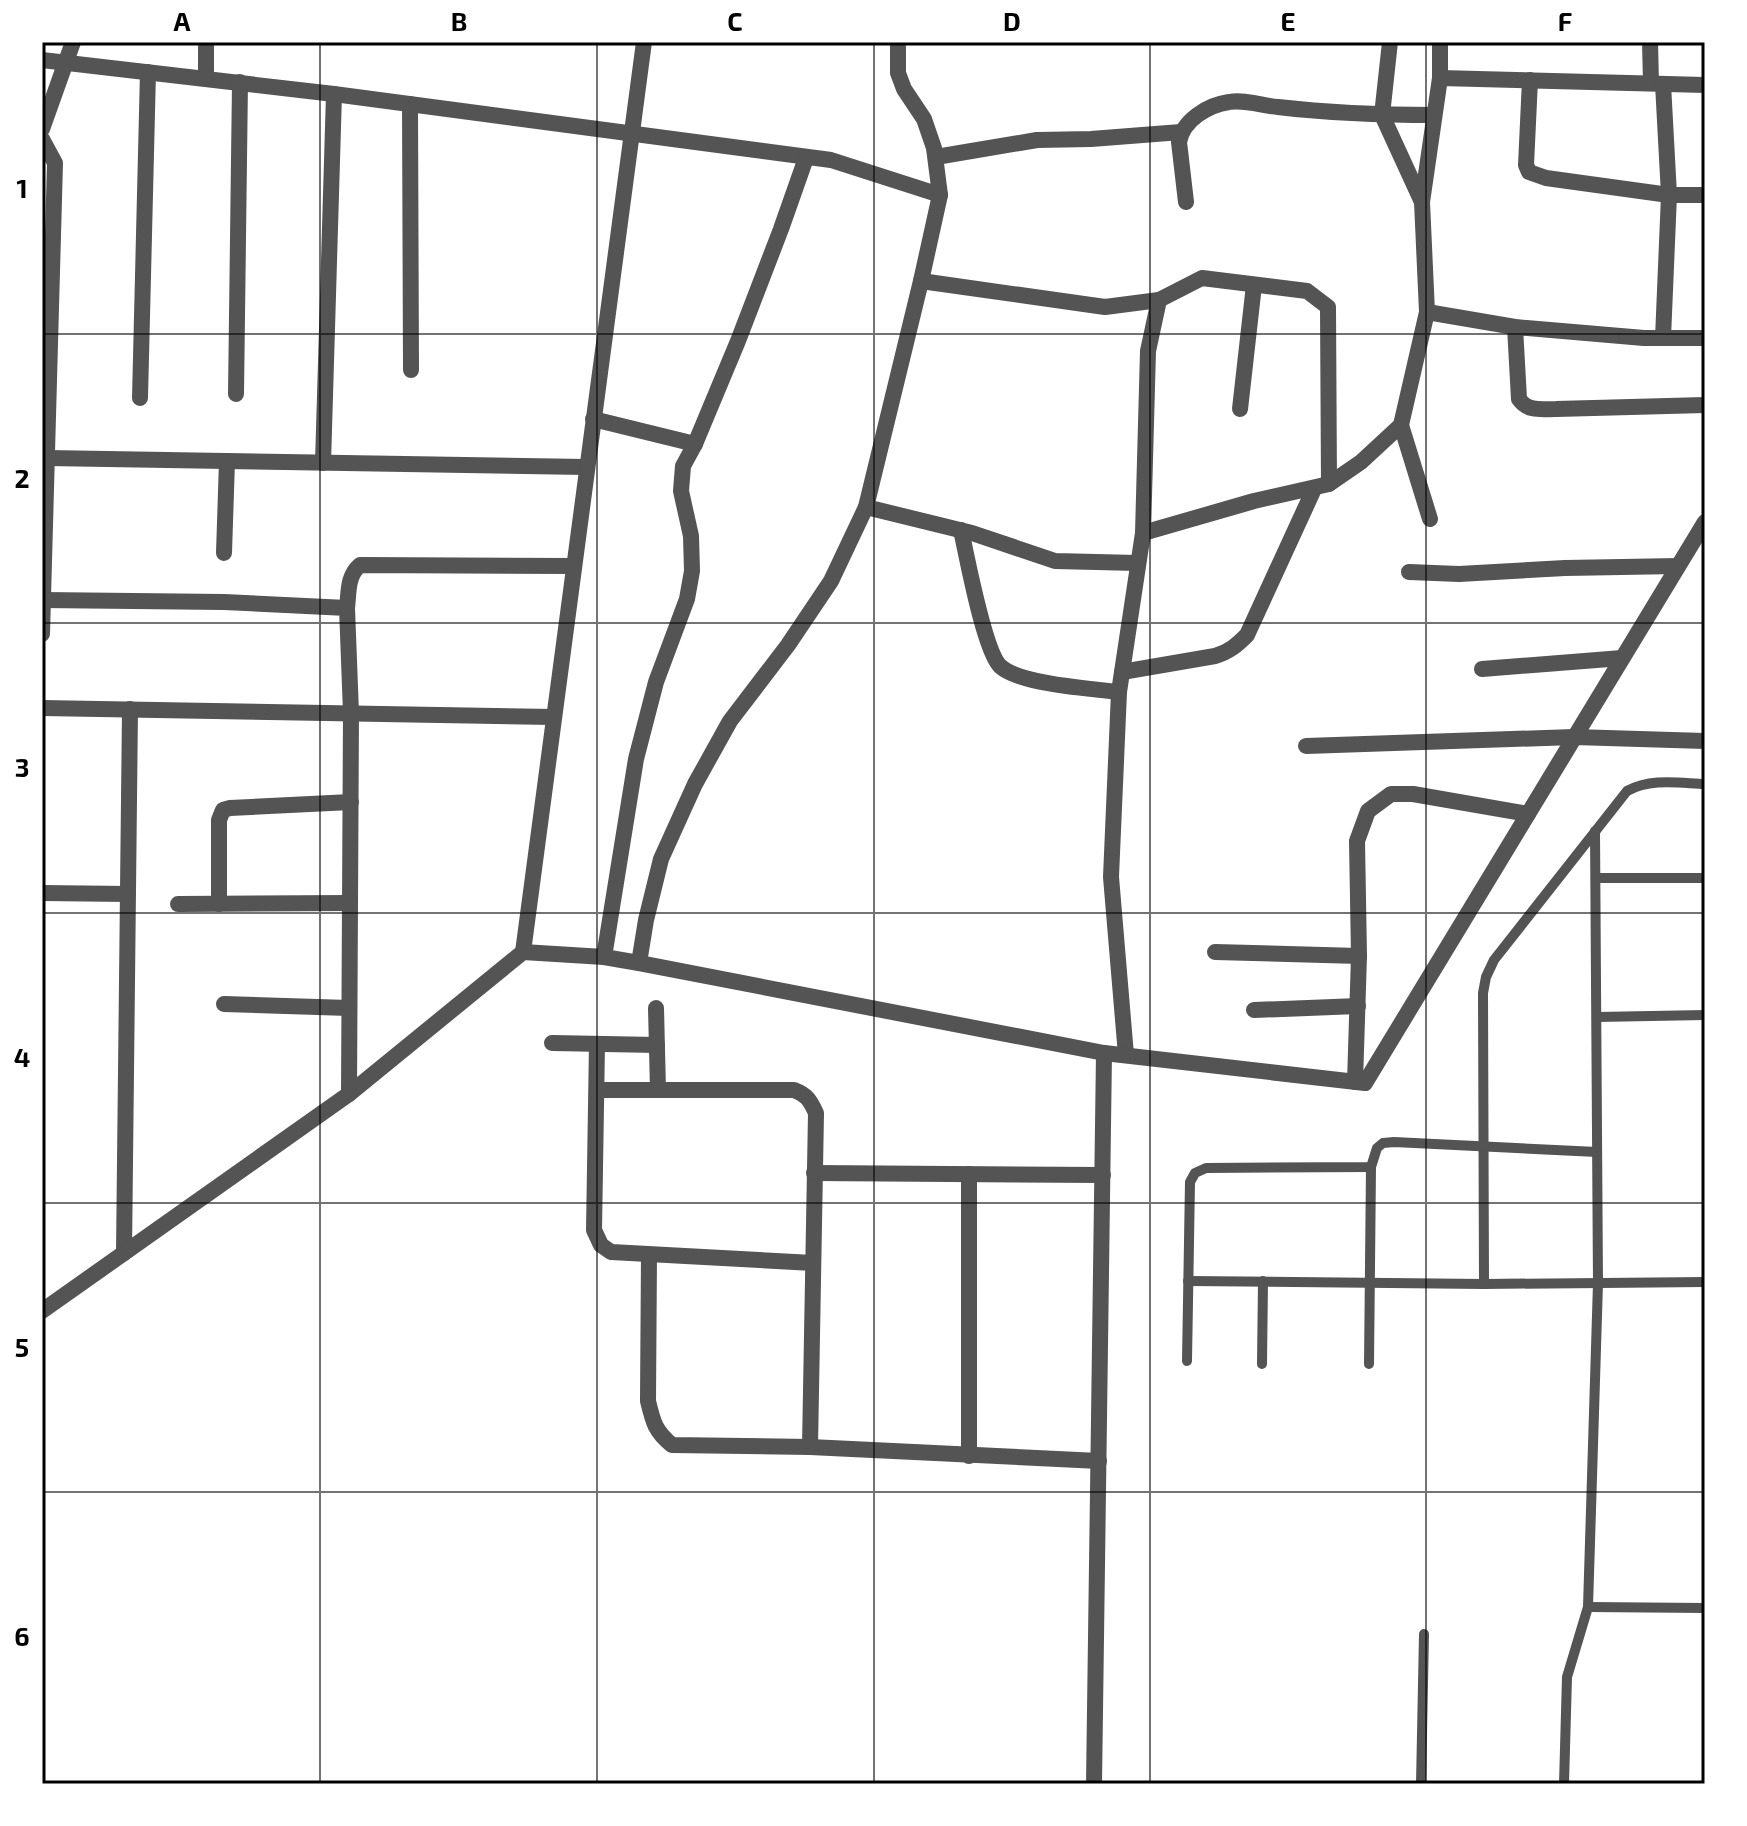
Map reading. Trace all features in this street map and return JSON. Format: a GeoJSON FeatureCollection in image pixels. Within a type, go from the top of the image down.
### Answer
{"type":"FeatureCollection","features":[{"type":"Feature","properties":{"kind":"street"},"geometry":{"type":"LineString","coordinates":[[42,129],[73,42]]}},
{"type":"Feature","properties":{"kind":"street"},"geometry":{"type":"LineString","coordinates":[[206,42],[206,79]]}},
{"type":"Feature","properties":{"kind":"street"},"geometry":{"type":"LineString","coordinates":[[523,952],[644,42]]}},
{"type":"Feature","properties":{"kind":"street"},"geometry":{"type":"LineString","coordinates":[[639,963],[661,859],[695,784],[730,721],[788,645],[831,581],[866,507],[940,195],[936,157],[924,119],[904,89],[898,73],[898,42]]}},
{"type":"Feature","properties":{"kind":"street"},"geometry":{"type":"LineString","coordinates":[[1390,42],[1382,115],[1422,202]]}},
{"type":"Feature","properties":{"kind":"street"},"geometry":{"type":"LineString","coordinates":[[1430,519],[1401,425],[1427,312],[1422,202],[1440,78],[1440,42]]}},
{"type":"Feature","properties":{"kind":"street"},"geometry":{"type":"LineString","coordinates":[[1650,42],[1669,195],[1663,338]]}},
{"type":"Feature","properties":{"kind":"street"},"geometry":{"type":"LineString","coordinates":[[42,60],[240,82],[831,160],[940,195]]}},
{"type":"Feature","properties":{"kind":"street"},"geometry":{"type":"LineString","coordinates":[[140,398],[148,72]]}},
{"type":"Feature","properties":{"kind":"street"},"geometry":{"type":"LineString","coordinates":[[1440,78],[1705,85]]}},
{"type":"Feature","properties":{"kind":"street"},"geometry":{"type":"LineString","coordinates":[[1530,80],[1526,165],[1529,172],[1546,178],[1669,195],[1705,195]]}},
{"type":"Feature","properties":{"kind":"street"},"geometry":{"type":"LineString","coordinates":[[236,394],[240,82]]}},
{"type":"Feature","properties":{"kind":"street"},"geometry":{"type":"LineString","coordinates":[[323,463],[334,94]]}},
{"type":"Feature","properties":{"kind":"street"},"geometry":{"type":"LineString","coordinates":[[1186,202],[1179,142],[1181,132],[1186,124],[1213,105],[1233,101],[1382,115],[1434,115]]}},
{"type":"Feature","properties":{"kind":"street"},"geometry":{"type":"LineString","coordinates":[[410,104],[411,370]]}},
{"type":"Feature","properties":{"kind":"street"},"geometry":{"type":"LineString","coordinates":[[936,157],[1037,140],[1181,132]]}},
{"type":"Feature","properties":{"kind":"street"},"geometry":{"type":"LineString","coordinates":[[42,139],[55,163],[42,634]]}},
{"type":"Feature","properties":{"kind":"street"},"geometry":{"type":"LineString","coordinates":[[604,957],[636,759],[656,682],[690,585],[691,536],[681,491],[683,466],[695,444],[781,229],[806,158]]}},
{"type":"Feature","properties":{"kind":"street"},"geometry":{"type":"LineString","coordinates":[[921,281],[1105,307],[1159,300],[1202,278],[1307,291],[1328,307],[1322,487],[1247,635],[1236,646],[1215,656],[1122,672]]}},
{"type":"Feature","properties":{"kind":"street"},"geometry":{"type":"LineString","coordinates":[[1240,409],[1254,285]]}},
{"type":"Feature","properties":{"kind":"street"},"geometry":{"type":"LineString","coordinates":[[1126,1055],[1111,877],[1119,692],[1143,533],[1148,351],[1159,300]]}},
{"type":"Feature","properties":{"kind":"street"},"geometry":{"type":"LineString","coordinates":[[1427,312],[1515,327],[1663,338],[1705,338]]}},
{"type":"Feature","properties":{"kind":"street"},"geometry":{"type":"LineString","coordinates":[[1515,327],[1519,399],[1524,406],[1532,409],[1705,405]]}},
{"type":"Feature","properties":{"kind":"street"},"geometry":{"type":"LineString","coordinates":[[593,419],[695,444]]}},
{"type":"Feature","properties":{"kind":"street"},"geometry":{"type":"LineString","coordinates":[[1143,533],[1254,501],[1322,487],[1361,462],[1401,425]]}},
{"type":"Feature","properties":{"kind":"street"},"geometry":{"type":"LineString","coordinates":[[47,458],[586,467]]}},
{"type":"Feature","properties":{"kind":"street"},"geometry":{"type":"LineString","coordinates":[[224,553],[227,461]]}},
{"type":"Feature","properties":{"kind":"street"},"geometry":{"type":"LineString","coordinates":[[866,507],[961,530],[1055,561],[1137,563]]}},
{"type":"Feature","properties":{"kind":"street"},"geometry":{"type":"LineString","coordinates":[[42,1311],[349,1094],[523,952],[604,957],[639,963],[1104,1053],[1365,1083],[1705,522]]}},
{"type":"Feature","properties":{"kind":"street"},"geometry":{"type":"LineString","coordinates":[[961,530],[989,648],[1000,666],[1023,677],[1119,692]]}},
{"type":"Feature","properties":{"kind":"street"},"geometry":{"type":"LineString","coordinates":[[349,1094],[351,713],[347,608],[350,579],[360,565],[573,566]]}},
{"type":"Feature","properties":{"kind":"street"},"geometry":{"type":"LineString","coordinates":[[1409,572],[1459,574],[1678,566]]}},
{"type":"Feature","properties":{"kind":"street"},"geometry":{"type":"LineString","coordinates":[[42,600],[224,602],[347,608]]}},
{"type":"Feature","properties":{"kind":"street"},"geometry":{"type":"LineString","coordinates":[[1482,669],[1622,658]]}},
{"type":"Feature","properties":{"kind":"street"},"geometry":{"type":"LineString","coordinates":[[42,708],[553,717]]}},
{"type":"Feature","properties":{"kind":"street"},"geometry":{"type":"LineString","coordinates":[[124,1253],[130,709]]}},
{"type":"Feature","properties":{"kind":"street"},"geometry":{"type":"LineString","coordinates":[[1306,746],[1574,737],[1705,741]]}},
{"type":"Feature","properties":{"kind":"street"},"geometry":{"type":"LineString","coordinates":[[1355,1082],[1359,956],[1357,841],[1368,811],[1391,794],[1413,794],[1528,814]]}},
{"type":"Feature","properties":{"kind":"street"},"geometry":{"type":"LineString","coordinates":[[219,904],[219,820],[223,810],[351,802]]}},
{"type":"Feature","properties":{"kind":"street"},"geometry":{"type":"LineString","coordinates":[[42,893],[128,894]]}},
{"type":"Feature","properties":{"kind":"street"},"geometry":{"type":"LineString","coordinates":[[178,904],[350,903]]}},
{"type":"Feature","properties":{"kind":"street"},"geometry":{"type":"LineString","coordinates":[[1215,952],[1359,956]]}},
{"type":"Feature","properties":{"kind":"street"},"geometry":{"type":"LineString","coordinates":[[224,1004],[349,1008]]}},
{"type":"Feature","properties":{"kind":"street"},"geometry":{"type":"LineString","coordinates":[[1254,1010],[1358,1006]]}},
{"type":"Feature","properties":{"kind":"street"},"geometry":{"type":"LineString","coordinates":[[656,1008],[658,1090]]}},
{"type":"Feature","properties":{"kind":"street"},"geometry":{"type":"LineString","coordinates":[[552,1043],[657,1045]]}},
{"type":"Feature","properties":{"kind":"street"},"geometry":{"type":"LineString","coordinates":[[597,1044],[594,1230],[601,1245],[611,1252],[813,1263]]}},
{"type":"Feature","properties":{"kind":"street"},"geometry":{"type":"LineString","coordinates":[[1094,1784],[1104,1053]]}},
{"type":"Feature","properties":{"kind":"street"},"geometry":{"type":"LineString","coordinates":[[597,1090],[794,1090],[811,1101],[816,1113],[810,1447]]}},
{"type":"Feature","properties":{"kind":"street"},"geometry":{"type":"LineString","coordinates":[[814,1173],[1103,1175]]}},
{"type":"Feature","properties":{"kind":"street"},"geometry":{"type":"LineString","coordinates":[[969,1174],[969,1456]]}},
{"type":"Feature","properties":{"kind":"street"},"geometry":{"type":"LineString","coordinates":[[649,1255],[648,1401],[654,1425],[672,1445],[810,1447],[1099,1461]]}},
{"type":"Feature","properties":{"kind":"lane"},"geometry":{"type":"LineString","coordinates":[[1484,1284],[1483,993],[1486,977],[1494,960],[1627,791],[1651,782],[1705,784]]}},
{"type":"Feature","properties":{"kind":"lane"},"geometry":{"type":"LineString","coordinates":[[1564,1784],[1567,1677],[1588,1607],[1598,1283],[1595,831]]}},
{"type":"Feature","properties":{"kind":"lane"},"geometry":{"type":"LineString","coordinates":[[1597,878],[1705,878]]}},
{"type":"Feature","properties":{"kind":"lane"},"geometry":{"type":"LineString","coordinates":[[1597,1017],[1705,1015]]}},
{"type":"Feature","properties":{"kind":"lane"},"geometry":{"type":"LineString","coordinates":[[1369,1364],[1371,1167],[1377,1148],[1383,1143],[1394,1142],[1597,1152]]}},
{"type":"Feature","properties":{"kind":"lane"},"geometry":{"type":"LineString","coordinates":[[1187,1361],[1190,1182],[1195,1173],[1206,1168],[1371,1167]]}},
{"type":"Feature","properties":{"kind":"lane"},"geometry":{"type":"LineString","coordinates":[[1188,1281],[1484,1284],[1705,1282]]}},
{"type":"Feature","properties":{"kind":"lane"},"geometry":{"type":"LineString","coordinates":[[1262,1364],[1263,1281]]}},
{"type":"Feature","properties":{"kind":"lane"},"geometry":{"type":"LineString","coordinates":[[1588,1607],[1705,1608]]}},
{"type":"Feature","properties":{"kind":"lane"},"geometry":{"type":"LineString","coordinates":[[1421,1784],[1424,1634]]}}]}
